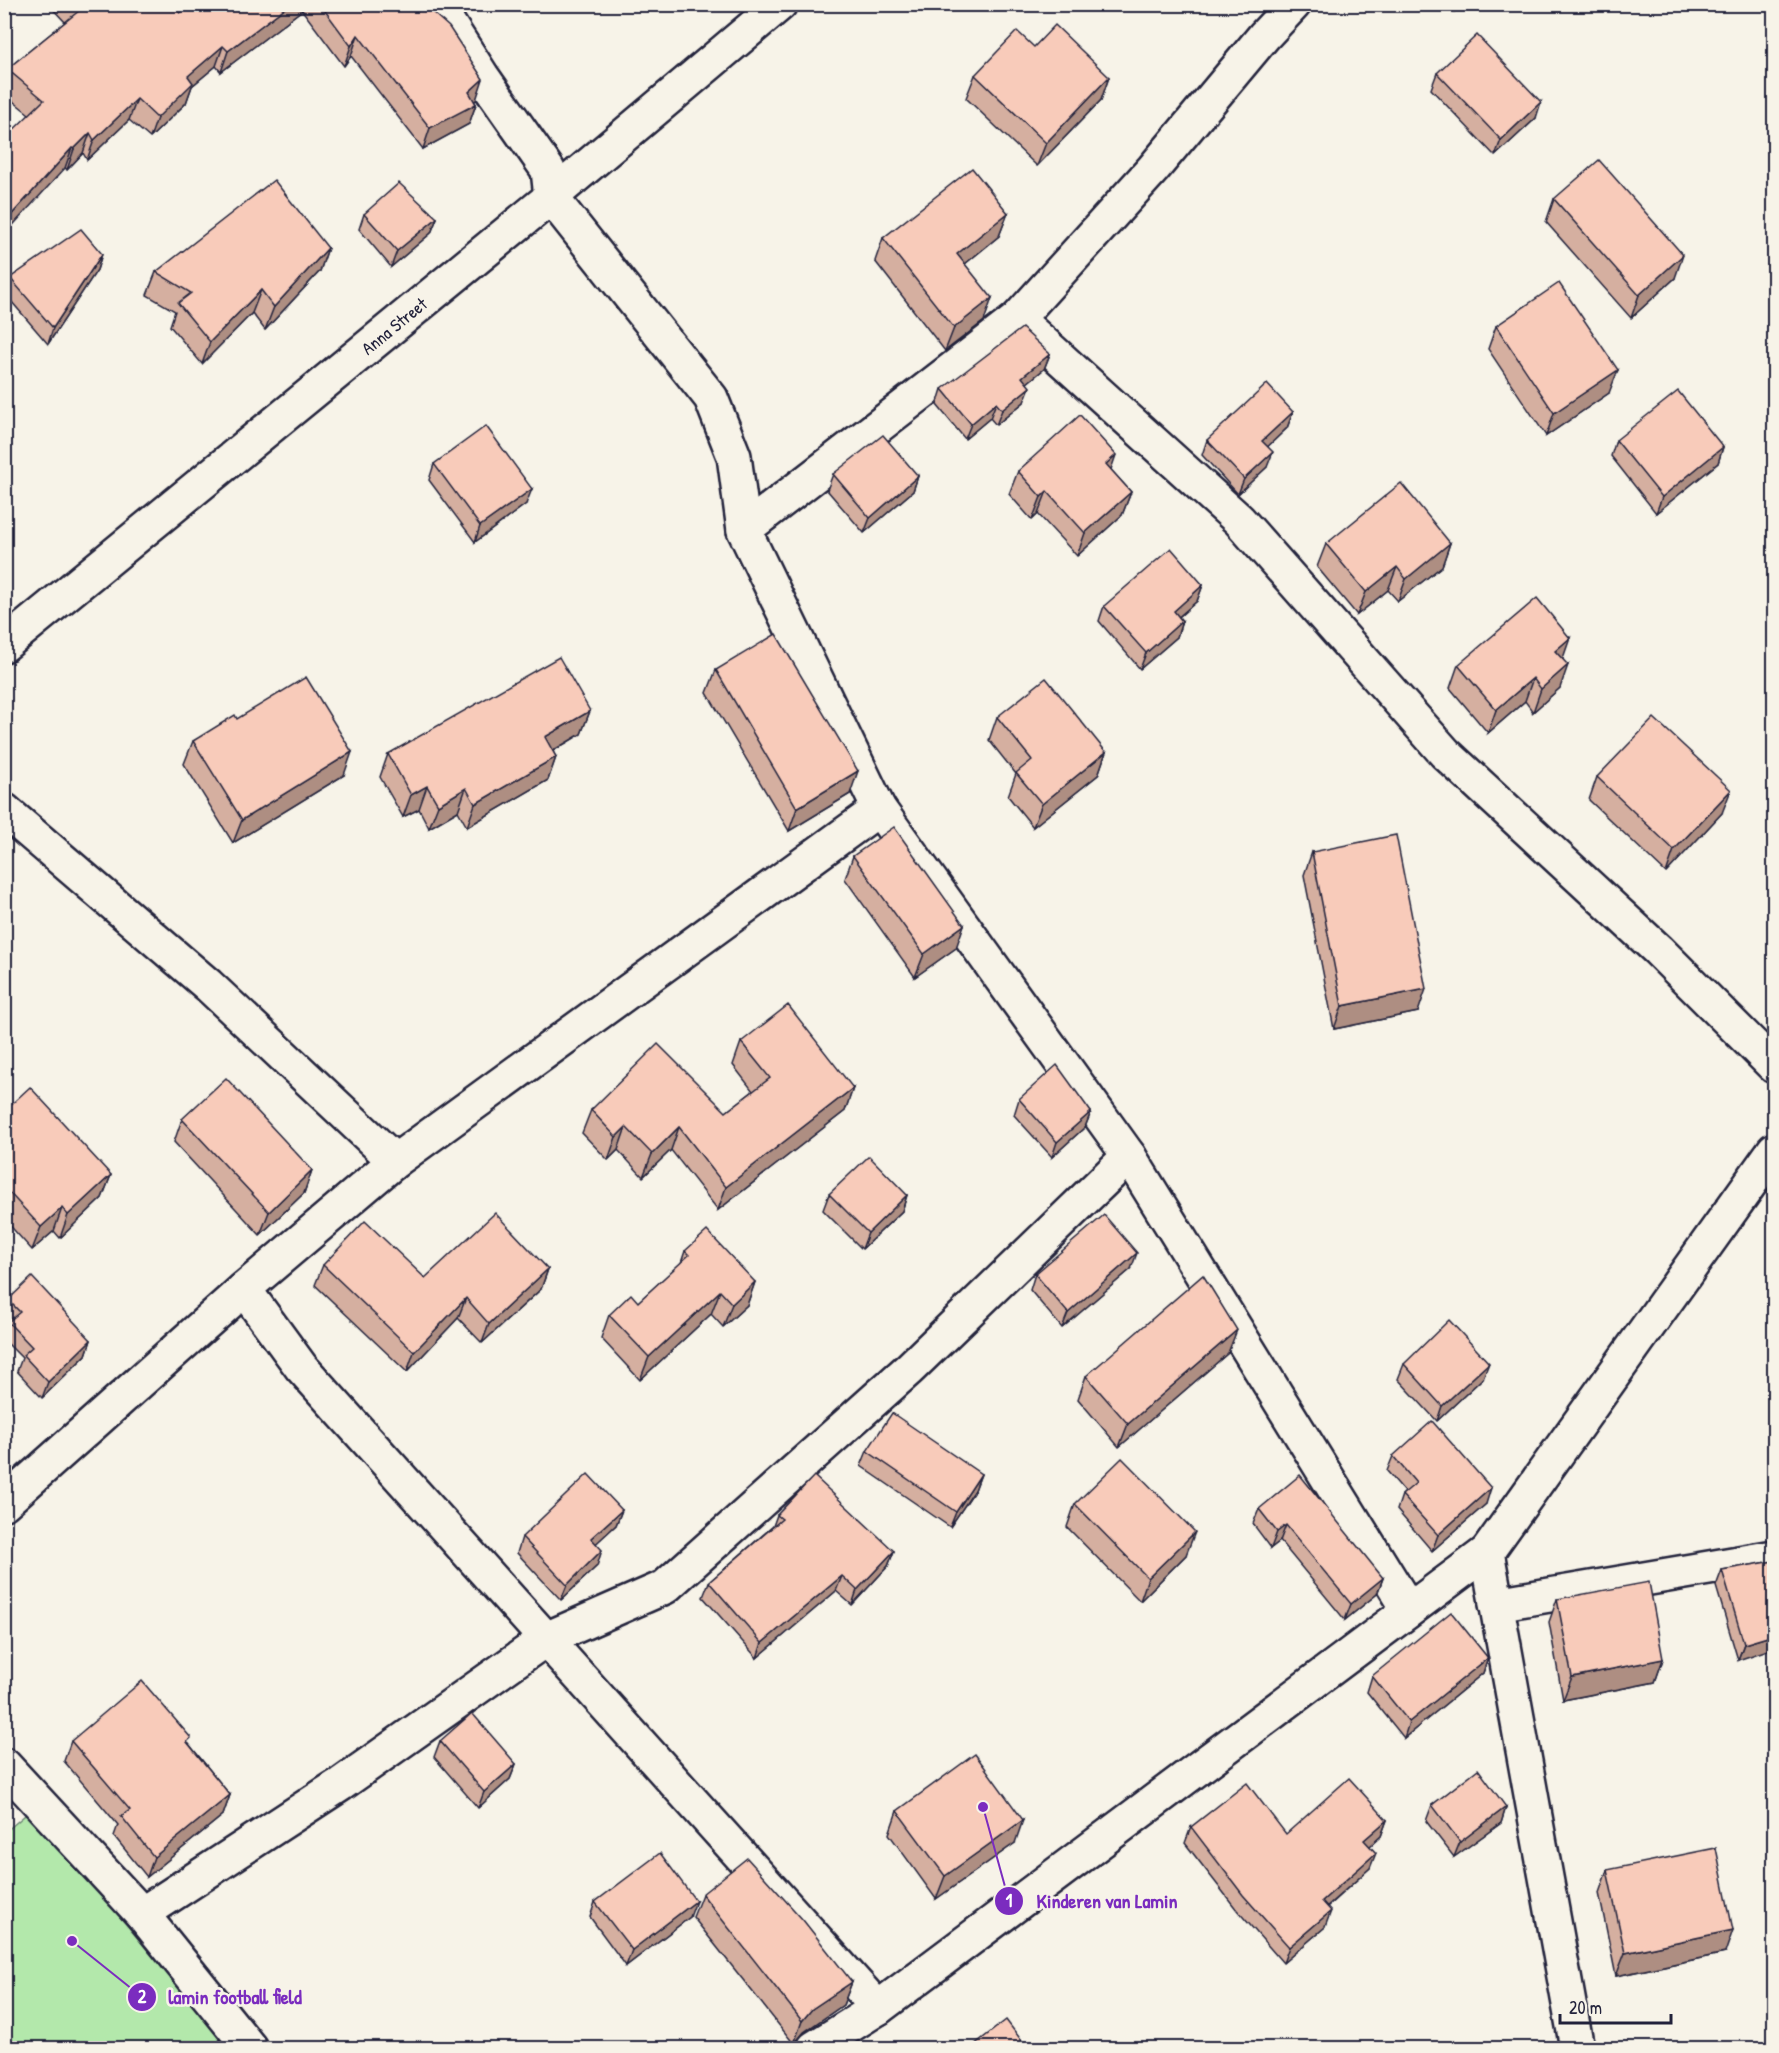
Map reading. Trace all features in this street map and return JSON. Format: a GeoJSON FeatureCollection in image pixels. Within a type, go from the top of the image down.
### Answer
{"type":"FeatureCollection","features":[{"type":"Feature","properties":{"kind":"street"},"geometry":{"type":"LineString","coordinates":[[436,4],[482,76],[548,170],[551,197],[711,398],[734,456],[744,530],[879,809],[1129,1156],[1409,1610]]}},
{"type":"Feature","properties":{"kind":"street","name":"Anna Street"},"geometry":{"type":"LineString","coordinates":[[4,645],[551,197],[780,4]]}},
{"type":"Feature","properties":{"kind":"street"},"geometry":{"type":"LineString","coordinates":[[744,530],[1017,319],[1152,169],[1264,36],[1294,4]]}},
{"type":"Feature","properties":{"kind":"street"},"geometry":{"type":"LineString","coordinates":[[1017,319],[1239,520],[1445,753],[1658,950],[1774,1066]]}},
{"type":"Feature","properties":{"kind":"street"},"geometry":{"type":"LineString","coordinates":[[4,1503],[244,1289],[395,1161],[879,809]]}},
{"type":"Feature","properties":{"kind":"street"},"geometry":{"type":"LineString","coordinates":[[4,810],[208,985],[395,1161]]}},
{"type":"Feature","properties":{"kind":"street"},"geometry":{"type":"LineString","coordinates":[[814,2049],[878,2008],[1487,1552],[1774,1150]]}},
{"type":"Feature","properties":{"kind":"street"},"geometry":{"type":"LineString","coordinates":[[142,1914],[341,1784],[546,1639],[666,1587],[909,1369],[1129,1156]]}},
{"type":"Feature","properties":{"kind":"street"},"geometry":{"type":"LineString","coordinates":[[244,1289],[302,1367],[878,2008]]}},
{"type":"Feature","properties":{"kind":"street"},"geometry":{"type":"LineString","coordinates":[[1487,1552],[1577,2049]]}},
{"type":"Feature","properties":{"kind":"street"},"geometry":{"type":"LineString","coordinates":[[1496,1604],[1774,1557]]}},
{"type":"Feature","properties":{"kind":"street"},"geometry":{"type":"LineString","coordinates":[[4,1765],[142,1914],[250,2049]]}},
{"type":"Feature","properties":{"kind":"green space"},"geometry":{"type":"Polygon","coordinates":[[[31,1810],[229,2048],[5,2048],[4,1833],[31,1810]]]}},
{"type":"Feature","properties":{"kind":"building"},"geometry":{"type":"Polygon","coordinates":[[[74,4],[172,4],[180,13],[192,4],[290,4],[228,51],[223,46],[188,76],[193,83],[157,118],[137,99],[94,140],[90,133],[74,149],[72,148],[4,223],[4,139],[44,100],[7,69],[80,10],[74,4]]]}},
{"type":"Feature","properties":{"kind":"building"},"geometry":{"type":"Polygon","coordinates":[[[320,4],[423,4],[449,27],[483,79],[469,92],[476,104],[430,128],[358,35],[351,46],[320,4]]]}},
{"type":"Feature","properties":{"kind":"building"},"geometry":{"type":"Polygon","coordinates":[[[1055,25],[1109,77],[1046,143],[975,75],[1017,31],[1034,47],[1055,25]]]}},
{"type":"Feature","properties":{"kind":"building"},"geometry":{"type":"Polygon","coordinates":[[[1477,35],[1541,102],[1501,140],[1437,73],[1477,35]]]}},
{"type":"Feature","properties":{"kind":"building"},"geometry":{"type":"Polygon","coordinates":[[[1599,160],[1683,255],[1639,295],[1554,199],[1599,160]]]}},
{"type":"Feature","properties":{"kind":"building"},"geometry":{"type":"Polygon","coordinates":[[[972,168],[1008,213],[957,254],[992,298],[954,328],[883,238],[972,168]]]}},
{"type":"Feature","properties":{"kind":"building"},"geometry":{"type":"Polygon","coordinates":[[[274,180],[328,248],[274,307],[261,290],[210,342],[178,303],[191,293],[156,272],[274,180]]]}},
{"type":"Feature","properties":{"kind":"building"},"geometry":{"type":"Polygon","coordinates":[[[399,183],[437,218],[397,251],[364,214],[399,183]]]}},
{"type":"Feature","properties":{"kind":"building"},"geometry":{"type":"Polygon","coordinates":[[[81,229],[102,254],[53,328],[10,278],[81,229]]]}},
{"type":"Feature","properties":{"kind":"building"},"geometry":{"type":"Polygon","coordinates":[[[1559,283],[1618,370],[1554,413],[1496,326],[1559,283]]]}},
{"type":"Feature","properties":{"kind":"building"},"geometry":{"type":"Polygon","coordinates":[[[1022,328],[1050,354],[1022,377],[1030,387],[1002,410],[996,403],[971,424],[942,389],[1022,328]]]}},
{"type":"Feature","properties":{"kind":"building"},"geometry":{"type":"Polygon","coordinates":[[[1267,384],[1293,412],[1262,441],[1273,452],[1244,479],[1207,440],[1267,384]]]}},
{"type":"Feature","properties":{"kind":"building"},"geometry":{"type":"Polygon","coordinates":[[[1678,391],[1723,447],[1662,497],[1616,440],[1678,391]]]}},
{"type":"Feature","properties":{"kind":"building"},"geometry":{"type":"Polygon","coordinates":[[[1080,415],[1116,455],[1106,464],[1131,492],[1085,533],[1047,491],[1041,497],[1018,471],[1080,415]]]}},
{"type":"Feature","properties":{"kind":"building"},"geometry":{"type":"Polygon","coordinates":[[[486,426],[532,489],[480,526],[434,464],[486,426]]]}},
{"type":"Feature","properties":{"kind":"building"},"geometry":{"type":"Polygon","coordinates":[[[883,435],[918,476],[870,518],[833,474],[883,435]]]}},
{"type":"Feature","properties":{"kind":"building"},"geometry":{"type":"Polygon","coordinates":[[[1401,483],[1450,543],[1406,579],[1397,567],[1366,592],[1326,544],[1401,483]]]}},
{"type":"Feature","properties":{"kind":"building"},"geometry":{"type":"Polygon","coordinates":[[[1171,548],[1203,585],[1174,611],[1182,621],[1146,653],[1104,606],[1171,548]]]}},
{"type":"Feature","properties":{"kind":"building"},"geometry":{"type":"Polygon","coordinates":[[[1537,598],[1570,638],[1555,651],[1568,665],[1541,689],[1533,678],[1496,710],[1458,665],[1537,598]]]}},
{"type":"Feature","properties":{"kind":"building"},"geometry":{"type":"Polygon","coordinates":[[[776,634],[858,771],[797,808],[716,670],[776,634]]]}},
{"type":"Feature","properties":{"kind":"building"},"geometry":{"type":"Polygon","coordinates":[[[559,657],[590,711],[545,737],[556,757],[475,804],[466,788],[438,805],[427,786],[411,795],[388,754],[559,657]]]}},
{"type":"Feature","properties":{"kind":"building"},"geometry":{"type":"Polygon","coordinates":[[[306,677],[352,752],[242,820],[193,741],[235,715],[237,719],[306,677]]]}},
{"type":"Feature","properties":{"kind":"building"},"geometry":{"type":"Polygon","coordinates":[[[1046,678],[1106,752],[1042,804],[1016,773],[1032,760],[997,717],[1046,678]]]}},
{"type":"Feature","properties":{"kind":"building"},"geometry":{"type":"Polygon","coordinates":[[[1654,718],[1731,790],[1674,850],[1597,777],[1654,718]]]}},
{"type":"Feature","properties":{"kind":"building"},"geometry":{"type":"Polygon","coordinates":[[[894,827],[964,925],[924,954],[853,856],[894,827]]]}},
{"type":"Feature","properties":{"kind":"building"},"geometry":{"type":"Polygon","coordinates":[[[1396,835],[1426,989],[1342,1006],[1312,852],[1396,835]]]}},
{"type":"Feature","properties":{"kind":"building"},"geometry":{"type":"Polygon","coordinates":[[[788,1005],[853,1088],[726,1187],[679,1127],[652,1154],[626,1127],[616,1137],[591,1110],[658,1044],[726,1112],[770,1078],[741,1042],[788,1005]]]}},
{"type":"Feature","properties":{"kind":"building"},"geometry":{"type":"Polygon","coordinates":[[[1057,1065],[1091,1112],[1057,1142],[1019,1099],[1057,1065]]]}},
{"type":"Feature","properties":{"kind":"building"},"geometry":{"type":"Polygon","coordinates":[[[226,1078],[312,1170],[269,1212],[182,1119],[226,1078]]]}},
{"type":"Feature","properties":{"kind":"building"},"geometry":{"type":"Polygon","coordinates":[[[30,1087],[111,1175],[68,1215],[62,1208],[41,1227],[4,1187],[4,1111],[30,1087]]]}},
{"type":"Feature","properties":{"kind":"building"},"geometry":{"type":"Polygon","coordinates":[[[869,1156],[907,1195],[868,1233],[829,1194],[869,1156]]]}},
{"type":"Feature","properties":{"kind":"building"},"geometry":{"type":"Polygon","coordinates":[[[495,1213],[548,1269],[489,1324],[466,1298],[414,1352],[323,1265],[365,1221],[425,1278],[495,1213]]]}},
{"type":"Feature","properties":{"kind":"building"},"geometry":{"type":"Polygon","coordinates":[[[1104,1215],[1137,1253],[1068,1313],[1035,1274],[1104,1215]]]}},
{"type":"Feature","properties":{"kind":"building"},"geometry":{"type":"Polygon","coordinates":[[[707,1231],[755,1282],[732,1304],[720,1291],[649,1357],[609,1315],[631,1294],[638,1302],[689,1255],[685,1251],[707,1231]]]}},
{"type":"Feature","properties":{"kind":"building"},"geometry":{"type":"Polygon","coordinates":[[[1203,1275],[1237,1330],[1128,1424],[1086,1376],[1203,1275]]]}},
{"type":"Feature","properties":{"kind":"building"},"geometry":{"type":"Polygon","coordinates":[[[32,1277],[91,1340],[48,1382],[23,1355],[32,1347],[8,1322],[20,1312],[8,1300],[32,1277]]]}},
{"type":"Feature","properties":{"kind":"building"},"geometry":{"type":"Polygon","coordinates":[[[1449,1320],[1489,1363],[1442,1406],[1404,1364],[1449,1320]]]}},
{"type":"Feature","properties":{"kind":"building"},"geometry":{"type":"Polygon","coordinates":[[[892,1413],[981,1474],[956,1512],[867,1451],[892,1413]]]}},
{"type":"Feature","properties":{"kind":"building"},"geometry":{"type":"Polygon","coordinates":[[[1432,1421],[1491,1488],[1438,1535],[1402,1495],[1416,1483],[1393,1456],[1432,1421]]]}},
{"type":"Feature","properties":{"kind":"building"},"geometry":{"type":"Polygon","coordinates":[[[1122,1458],[1195,1532],[1148,1578],[1075,1504],[1122,1458]]]}},
{"type":"Feature","properties":{"kind":"building"},"geometry":{"type":"Polygon","coordinates":[[[588,1474],[622,1510],[591,1538],[602,1550],[567,1585],[522,1537],[588,1474]]]}},
{"type":"Feature","properties":{"kind":"building"},"geometry":{"type":"Polygon","coordinates":[[[1300,1475],[1383,1578],[1351,1604],[1286,1525],[1277,1532],[1259,1509],[1300,1475]]]}},
{"type":"Feature","properties":{"kind":"building"},"geometry":{"type":"Polygon","coordinates":[[[814,1476],[894,1551],[857,1590],[842,1576],[762,1643],[709,1582],[782,1519],[777,1515],[814,1476]]]}},
{"type":"Feature","properties":{"kind":"building"},"geometry":{"type":"Polygon","coordinates":[[[1774,1561],[1774,1635],[1744,1644],[1722,1570],[1774,1561]]]}},
{"type":"Feature","properties":{"kind":"building"},"geometry":{"type":"Polygon","coordinates":[[[1649,1582],[1663,1659],[1572,1677],[1557,1599],[1649,1582]]]}},
{"type":"Feature","properties":{"kind":"building"},"geometry":{"type":"Polygon","coordinates":[[[1451,1612],[1488,1658],[1409,1722],[1372,1676],[1451,1612]]]}},
{"type":"Feature","properties":{"kind":"building"},"geometry":{"type":"Polygon","coordinates":[[[142,1681],[191,1738],[187,1742],[230,1795],[154,1857],[121,1816],[130,1810],[71,1741],[142,1681]]]}},
{"type":"Feature","properties":{"kind":"building"},"geometry":{"type":"Polygon","coordinates":[[[472,1713],[516,1764],[484,1792],[440,1741],[472,1713]]]}},
{"type":"Feature","properties":{"kind":"building"},"geometry":{"type":"Polygon","coordinates":[[[975,1754],[1023,1820],[945,1876],[897,1811],[975,1754]]]}},
{"type":"Feature","properties":{"kind":"building"},"geometry":{"type":"Polygon","coordinates":[[[1478,1769],[1506,1807],[1460,1842],[1432,1805],[1478,1769]]]}},
{"type":"Feature","properties":{"kind":"building"},"geometry":{"type":"Polygon","coordinates":[[[1349,1778],[1387,1820],[1364,1840],[1376,1853],[1322,1901],[1331,1911],[1289,1947],[1243,1895],[1191,1827],[1247,1783],[1286,1834],[1349,1778]]]}},
{"type":"Feature","properties":{"kind":"building"},"geometry":{"type":"Polygon","coordinates":[[[1716,1848],[1733,1930],[1625,1953],[1607,1870],[1716,1848]]]}},
{"type":"Feature","properties":{"kind":"building"},"geometry":{"type":"Polygon","coordinates":[[[660,1853],[696,1901],[632,1950],[595,1902],[660,1853]]]}},
{"type":"Feature","properties":{"kind":"building"},"geometry":{"type":"Polygon","coordinates":[[[747,1858],[803,1920],[852,1982],[812,2009],[802,2021],[702,1894],[747,1858]]]}},
{"type":"Feature","properties":{"kind":"building"},"geometry":{"type":"Polygon","coordinates":[[[1006,2020],[1028,2049],[969,2049],[1006,2020]]]}},
{"type":"Feature","properties":{"kind":"place","name":"Kinderen van Lamin"},"geometry":{"type":"Point","coordinates":[983,1807]}},
{"type":"Feature","properties":{"kind":"place","name":"lamin football field"},"geometry":{"type":"Point","coordinates":[72,1941]}}]}
